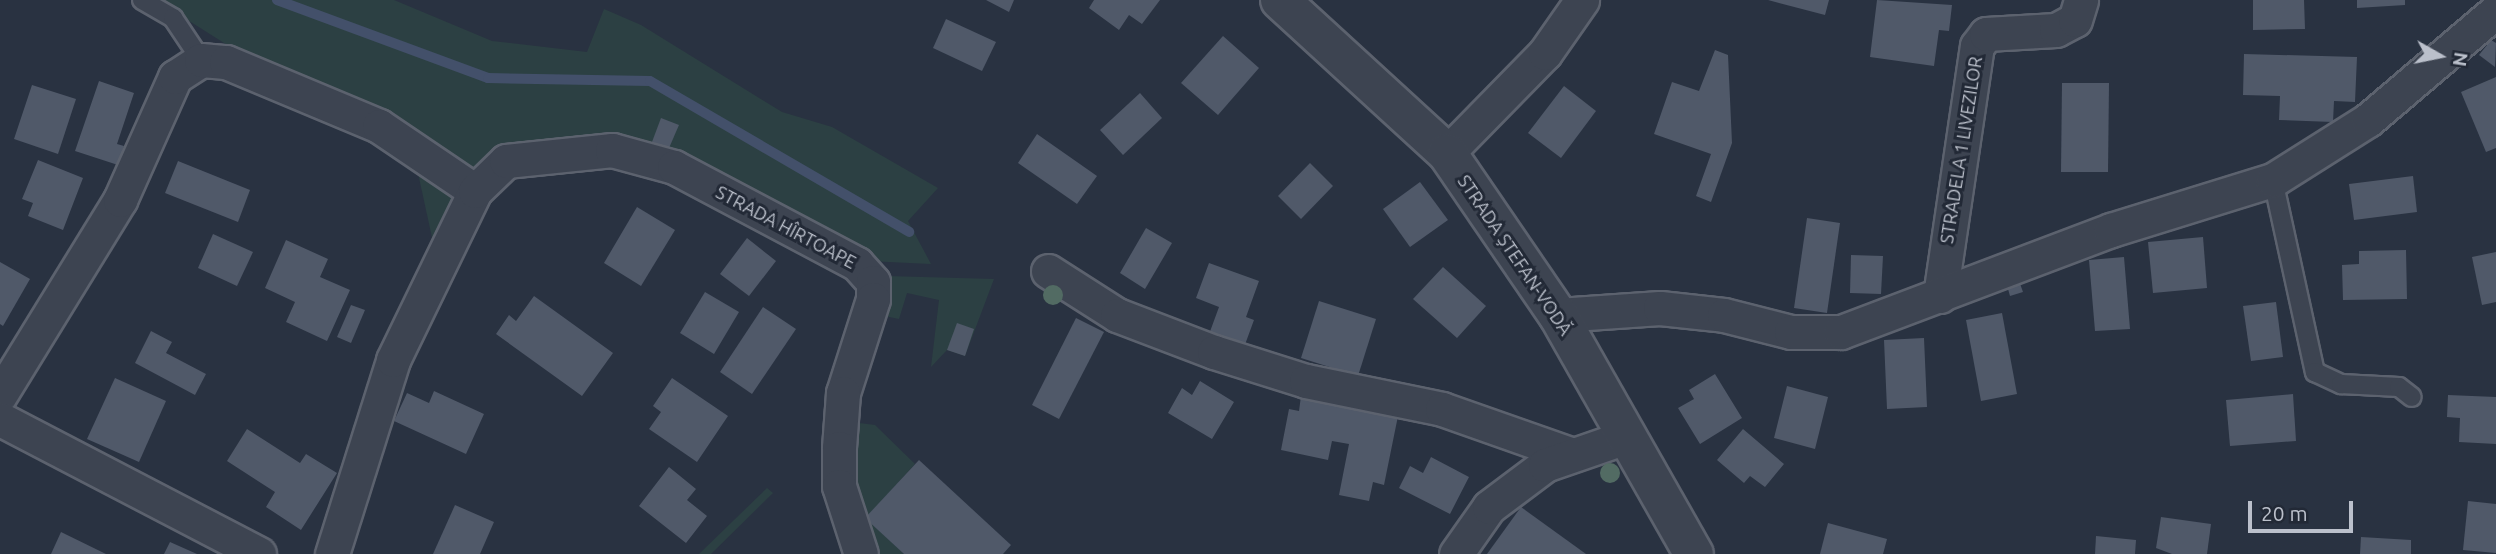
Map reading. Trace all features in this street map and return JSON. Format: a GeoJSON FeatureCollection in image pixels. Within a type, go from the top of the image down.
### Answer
{"type":"FeatureCollection","features":[{"type":"Feature","properties":{"kind":"street","name":"STRADA ȘTEFAN-VODĂ"},"geometry":{"type":"LineString","coordinates":[[1280,0],[1447,153],[1558,315],[1694,554]]}},
{"type":"Feature","properties":{"kind":"street"},"geometry":{"type":"LineString","coordinates":[[1447,153],[1545,53],[1582,0]]}},
{"type":"Feature","properties":{"kind":"street","name":"STRADELA 1 LIVEZILOR"},"geometry":{"type":"LineString","coordinates":[[1940,296],[1977,46],[1986,34],[2056,30],[2075,20],[2081,0]]}},
{"type":"Feature","properties":{"kind":"street"},"geometry":{"type":"LineString","coordinates":[[1558,315],[1660,308],[1818,334],[1841,332],[2111,230],[2273,180],[2368,120],[2496,11]]}},
{"type":"Feature","properties":{"kind":"street"},"geometry":{"type":"LineString","coordinates":[[0,396],[120,200],[175,77],[201,60],[226,62],[379,126],[475,191]]}},
{"type":"Feature","properties":{"kind":"street","name":"STRADA HÎRTOAPE"},"geometry":{"type":"LineString","coordinates":[[341,550],[393,360],[475,191],[494,167],[522,157],[612,150],[639,155],[674,167],[865,270],[873,282],[873,299],[843,393],[839,448],[839,486],[861,554]]}},
{"type":"Feature","properties":{"kind":"street"},"geometry":{"type":"LineString","coordinates":[[1048,271],[1116,315],[1178,340],[1306,381],[1442,408],[1567,453]]}},
{"type":"Feature","properties":{"kind":"street"},"geometry":{"type":"LineString","coordinates":[[0,419],[259,554]]}},
{"type":"Feature","properties":{"kind":"street"},"geometry":{"type":"LineString","coordinates":[[1456,554],[1489,507],[1567,453],[1626,437]]}},
{"type":"Feature","properties":{"kind":"lane"},"geometry":{"type":"LineString","coordinates":[[142,0],[173,18],[201,60]]}},
{"type":"Feature","properties":{"kind":"lane"},"geometry":{"type":"LineString","coordinates":[[2273,180],[2315,372],[2341,383],[2399,387],[2412,397]]}},
{"type":"Feature","properties":{"kind":"green space"},"geometry":{"type":"Polygon","coordinates":[[[156,0],[394,0],[492,41],[587,52],[604,9],[641,25],[782,112],[832,127],[938,188],[908,221],[931,264],[868,261],[665,155],[500,153],[469,171],[251,60],[156,0]]]}},
{"type":"Feature","properties":{"kind":"green space"},"geometry":{"type":"Polygon","coordinates":[[[416,164],[463,195],[433,242],[416,164]]]}},
{"type":"Feature","properties":{"kind":"green space"},"geometry":{"type":"Polygon","coordinates":[[[886,276],[994,279],[965,356],[947,350],[931,367],[939,300],[907,293],[899,319],[875,314],[886,276]]]}},
{"type":"Feature","properties":{"kind":"green space"},"geometry":{"type":"Polygon","coordinates":[[[851,422],[875,425],[915,464],[866,518],[904,554],[879,554],[871,548],[855,497],[851,422]]]}},
{"type":"Feature","properties":{"kind":"green space"},"geometry":{"type":"Polygon","coordinates":[[[767,488],[773,493],[711,554],[699,554],[767,488]]]}},
{"type":"Feature","properties":{"kind":"building"},"geometry":{"type":"Polygon","coordinates":[[[986,0],[1014,0],[1009,12],[986,0]]]}},
{"type":"Feature","properties":{"kind":"building"},"geometry":{"type":"Polygon","coordinates":[[[1094,0],[1160,0],[1142,24],[1129,15],[1119,30],[1089,8],[1094,0]]]}},
{"type":"Feature","properties":{"kind":"building"},"geometry":{"type":"Polygon","coordinates":[[[1768,0],[1829,0],[1825,15],[1768,0]]]}},
{"type":"Feature","properties":{"kind":"building"},"geometry":{"type":"Polygon","coordinates":[[[1877,0],[1952,5],[1949,31],[1939,30],[1934,66],[1870,57],[1877,0]]]}},
{"type":"Feature","properties":{"kind":"building"},"geometry":{"type":"Polygon","coordinates":[[[2253,0],[2304,0],[2305,29],[2253,30],[2253,0]]]}},
{"type":"Feature","properties":{"kind":"building"},"geometry":{"type":"Polygon","coordinates":[[[2357,0],[2405,0],[2405,5],[2357,8],[2357,0]]]}},
{"type":"Feature","properties":{"kind":"building"},"geometry":{"type":"Polygon","coordinates":[[[946,19],[996,42],[982,71],[933,48],[946,19]]]}},
{"type":"Feature","properties":{"kind":"building"},"geometry":{"type":"Polygon","coordinates":[[[1223,36],[1259,68],[1218,115],[1181,83],[1223,36]]]}},
{"type":"Feature","properties":{"kind":"building"},"geometry":{"type":"Polygon","coordinates":[[[2491,40],[2496,43],[2495,67],[2479,55],[2491,40]]]}},
{"type":"Feature","properties":{"kind":"building"},"geometry":{"type":"Polygon","coordinates":[[[1715,50],[1728,55],[1732,143],[1711,202],[1696,196],[1711,154],[1654,134],[1672,82],[1699,91],[1715,50]]]}},
{"type":"Feature","properties":{"kind":"building"},"geometry":{"type":"Polygon","coordinates":[[[2244,54],[2357,57],[2355,102],[2334,101],[2333,122],[2279,120],[2280,96],[2243,95],[2244,54]]]}},
{"type":"Feature","properties":{"kind":"building"},"geometry":{"type":"Polygon","coordinates":[[[2496,77],[2496,148],[2486,152],[2461,92],[2496,77]]]}},
{"type":"Feature","properties":{"kind":"building"},"geometry":{"type":"Polygon","coordinates":[[[99,81],[134,93],[117,144],[124,146],[118,165],[75,151],[99,81]]]}},
{"type":"Feature","properties":{"kind":"building"},"geometry":{"type":"Polygon","coordinates":[[[2062,83],[2109,83],[2108,172],[2061,172],[2062,83]]]}},
{"type":"Feature","properties":{"kind":"building"},"geometry":{"type":"Polygon","coordinates":[[[32,85],[76,99],[58,154],[14,139],[32,85]]]}},
{"type":"Feature","properties":{"kind":"building"},"geometry":{"type":"Polygon","coordinates":[[[1564,86],[1596,111],[1561,158],[1528,133],[1564,86]]]}},
{"type":"Feature","properties":{"kind":"building"},"geometry":{"type":"Polygon","coordinates":[[[1140,93],[1162,118],[1123,155],[1100,130],[1140,93]]]}},
{"type":"Feature","properties":{"kind":"building"},"geometry":{"type":"Polygon","coordinates":[[[661,118],[679,125],[669,148],[652,142],[661,118]]]}},
{"type":"Feature","properties":{"kind":"building"},"geometry":{"type":"Polygon","coordinates":[[[1037,134],[1097,176],[1077,204],[1018,163],[1037,134]]]}},
{"type":"Feature","properties":{"kind":"building"},"geometry":{"type":"Polygon","coordinates":[[[38,160],[83,178],[63,230],[28,216],[33,203],[22,199],[38,160]]]}},
{"type":"Feature","properties":{"kind":"building"},"geometry":{"type":"Polygon","coordinates":[[[178,161],[250,190],[238,222],[165,193],[178,161]]]}},
{"type":"Feature","properties":{"kind":"building"},"geometry":{"type":"Polygon","coordinates":[[[1310,163],[1333,186],[1301,219],[1278,196],[1310,163]]]}},
{"type":"Feature","properties":{"kind":"building"},"geometry":{"type":"Polygon","coordinates":[[[2413,176],[2417,212],[2354,220],[2349,184],[2413,176]]]}},
{"type":"Feature","properties":{"kind":"building"},"geometry":{"type":"Polygon","coordinates":[[[1420,182],[1448,220],[1410,247],[1383,209],[1420,182]]]}},
{"type":"Feature","properties":{"kind":"building"},"geometry":{"type":"Polygon","coordinates":[[[637,207],[675,230],[641,286],[604,263],[637,207]]]}},
{"type":"Feature","properties":{"kind":"building"},"geometry":{"type":"Polygon","coordinates":[[[1807,218],[1840,223],[1827,313],[1794,308],[1807,218]]]}},
{"type":"Feature","properties":{"kind":"building"},"geometry":{"type":"Polygon","coordinates":[[[1146,228],[1172,243],[1145,289],[1120,273],[1146,228]]]}},
{"type":"Feature","properties":{"kind":"building"},"geometry":{"type":"Polygon","coordinates":[[[213,234],[253,252],[237,286],[198,268],[213,234]]]}},
{"type":"Feature","properties":{"kind":"building"},"geometry":{"type":"Polygon","coordinates":[[[2203,237],[2207,288],[2153,293],[2148,242],[2203,237]]]}},
{"type":"Feature","properties":{"kind":"building"},"geometry":{"type":"Polygon","coordinates":[[[747,238],[776,261],[749,296],[720,274],[747,238]]]}},
{"type":"Feature","properties":{"kind":"building"},"geometry":{"type":"Polygon","coordinates":[[[286,240],[328,259],[320,277],[350,290],[327,341],[286,322],[295,302],[265,288],[286,240]]]}},
{"type":"Feature","properties":{"kind":"building"},"geometry":{"type":"Polygon","coordinates":[[[2406,250],[2407,299],[2343,300],[2342,265],[2359,264],[2359,251],[2406,250]]]}},
{"type":"Feature","properties":{"kind":"building"},"geometry":{"type":"Polygon","coordinates":[[[2496,252],[2496,302],[2482,305],[2472,257],[2496,252]]]}},
{"type":"Feature","properties":{"kind":"building"},"geometry":{"type":"Polygon","coordinates":[[[1851,255],[1883,256],[1881,294],[1850,293],[1851,255]]]}},
{"type":"Feature","properties":{"kind":"building"},"geometry":{"type":"Polygon","coordinates":[[[2124,257],[2130,329],[2095,331],[2089,260],[2124,257]]]}},
{"type":"Feature","properties":{"kind":"building"},"geometry":{"type":"Polygon","coordinates":[[[0,262],[30,279],[3,326],[0,324],[0,262]]]}},
{"type":"Feature","properties":{"kind":"building"},"geometry":{"type":"Polygon","coordinates":[[[1209,263],[1259,281],[1246,317],[1254,320],[1243,350],[1208,337],[1219,307],[1196,298],[1209,263]]]}},
{"type":"Feature","properties":{"kind":"building"},"geometry":{"type":"Polygon","coordinates":[[[1443,267],[1486,306],[1457,338],[1413,299],[1443,267]]]}},
{"type":"Feature","properties":{"kind":"building"},"geometry":{"type":"Polygon","coordinates":[[[2018,278],[2023,292],[2010,296],[2006,282],[2018,278]]]}},
{"type":"Feature","properties":{"kind":"building"},"geometry":{"type":"Polygon","coordinates":[[[705,292],[739,312],[714,354],[680,333],[705,292]]]}},
{"type":"Feature","properties":{"kind":"building"},"geometry":{"type":"Polygon","coordinates":[[[534,296],[613,353],[582,396],[496,334],[509,315],[516,321],[534,296]]]}},
{"type":"Feature","properties":{"kind":"building"},"geometry":{"type":"Polygon","coordinates":[[[1319,301],[1376,319],[1358,376],[1301,358],[1319,301]]]}},
{"type":"Feature","properties":{"kind":"building"},"geometry":{"type":"Polygon","coordinates":[[[2276,302],[2283,357],[2251,361],[2243,306],[2276,302]]]}},
{"type":"Feature","properties":{"kind":"building"},"geometry":{"type":"Polygon","coordinates":[[[351,305],[365,310],[351,343],[337,337],[351,305]]]}},
{"type":"Feature","properties":{"kind":"building"},"geometry":{"type":"Polygon","coordinates":[[[763,307],[796,329],[752,394],[720,372],[763,307]]]}},
{"type":"Feature","properties":{"kind":"building"},"geometry":{"type":"Polygon","coordinates":[[[2002,313],[2017,394],[1981,401],[1966,320],[2002,313]]]}},
{"type":"Feature","properties":{"kind":"building"},"geometry":{"type":"Polygon","coordinates":[[[1076,318],[1104,332],[1059,419],[1032,405],[1076,318]]]}},
{"type":"Feature","properties":{"kind":"building"},"geometry":{"type":"Polygon","coordinates":[[[957,323],[974,329],[965,356],[947,350],[957,323]]]}},
{"type":"Feature","properties":{"kind":"building"},"geometry":{"type":"Polygon","coordinates":[[[151,331],[172,342],[166,353],[206,374],[195,395],[135,363],[151,331]]]}},
{"type":"Feature","properties":{"kind":"building"},"geometry":{"type":"Polygon","coordinates":[[[1924,338],[1927,407],[1887,409],[1884,340],[1924,338]]]}},
{"type":"Feature","properties":{"kind":"building"},"geometry":{"type":"Polygon","coordinates":[[[1715,374],[1742,418],[1700,444],[1678,408],[1694,399],[1689,390],[1715,374]]]}},
{"type":"Feature","properties":{"kind":"building"},"geometry":{"type":"Polygon","coordinates":[[[115,378],[166,401],[139,462],[87,439],[115,378]]]}},
{"type":"Feature","properties":{"kind":"building"},"geometry":{"type":"Polygon","coordinates":[[[672,378],[728,416],[697,462],[649,429],[661,412],[653,406],[672,378]]]}},
{"type":"Feature","properties":{"kind":"building"},"geometry":{"type":"Polygon","coordinates":[[[1200,381],[1234,402],[1212,439],[1168,413],[1182,388],[1192,395],[1200,381]]]}},
{"type":"Feature","properties":{"kind":"building"},"geometry":{"type":"Polygon","coordinates":[[[1787,386],[1828,397],[1815,449],[1774,438],[1787,386]]]}},
{"type":"Feature","properties":{"kind":"building"},"geometry":{"type":"Polygon","coordinates":[[[434,391],[484,414],[466,454],[394,421],[407,393],[429,403],[434,391]]]}},
{"type":"Feature","properties":{"kind":"building"},"geometry":{"type":"Polygon","coordinates":[[[2293,394],[2296,441],[2230,446],[2226,400],[2293,394]]]}},
{"type":"Feature","properties":{"kind":"building"},"geometry":{"type":"Polygon","coordinates":[[[2448,395],[2496,397],[2496,444],[2459,442],[2460,418],[2447,417],[2448,395]]]}},
{"type":"Feature","properties":{"kind":"building"},"geometry":{"type":"Polygon","coordinates":[[[1301,396],[1398,416],[1384,485],[1373,482],[1369,501],[1339,495],[1349,444],[1332,441],[1328,460],[1281,450],[1289,409],[1299,411],[1301,396]]]}},
{"type":"Feature","properties":{"kind":"building"},"geometry":{"type":"Polygon","coordinates":[[[247,429],[300,463],[306,454],[337,473],[301,530],[266,507],[275,492],[227,461],[247,429]]]}},
{"type":"Feature","properties":{"kind":"building"},"geometry":{"type":"Polygon","coordinates":[[[1743,429],[1784,464],[1765,487],[1750,476],[1744,483],[1717,460],[1743,429]]]}},
{"type":"Feature","properties":{"kind":"building"},"geometry":{"type":"Polygon","coordinates":[[[1431,457],[1469,477],[1450,514],[1399,488],[1410,466],[1423,473],[1431,457]]]}},
{"type":"Feature","properties":{"kind":"building"},"geometry":{"type":"Polygon","coordinates":[[[919,460],[1011,545],[1003,554],[904,554],[865,518],[919,460]]]}},
{"type":"Feature","properties":{"kind":"building"},"geometry":{"type":"Polygon","coordinates":[[[669,467],[696,489],[687,500],[707,516],[686,543],[639,506],[669,467]]]}},
{"type":"Feature","properties":{"kind":"building"},"geometry":{"type":"Polygon","coordinates":[[[2468,501],[2496,504],[2496,553],[2463,550],[2468,501]]]}},
{"type":"Feature","properties":{"kind":"building"},"geometry":{"type":"Polygon","coordinates":[[[455,505],[494,522],[480,554],[433,554],[455,505]]]}},
{"type":"Feature","properties":{"kind":"building"},"geometry":{"type":"Polygon","coordinates":[[[1521,507],[1586,554],[1487,554],[1521,507]]]}},
{"type":"Feature","properties":{"kind":"building"},"geometry":{"type":"Polygon","coordinates":[[[2161,517],[2211,524],[2207,554],[2172,554],[2156,548],[2161,517]]]}},
{"type":"Feature","properties":{"kind":"building"},"geometry":{"type":"Polygon","coordinates":[[[1828,523],[1887,539],[1883,554],[1820,554],[1828,523]]]}},
{"type":"Feature","properties":{"kind":"building"},"geometry":{"type":"Polygon","coordinates":[[[61,532],[106,554],[51,554],[61,532]]]}},
{"type":"Feature","properties":{"kind":"building"},"geometry":{"type":"Polygon","coordinates":[[[2096,536],[2136,540],[2135,554],[2095,554],[2096,536]]]}},
{"type":"Feature","properties":{"kind":"building"},"geometry":{"type":"Polygon","coordinates":[[[2361,537],[2411,540],[2411,554],[2360,554],[2361,537]]]}},
{"type":"Feature","properties":{"kind":"building"},"geometry":{"type":"Polygon","coordinates":[[[170,542],[197,554],[164,554],[170,542]]]}},
{"type":"Feature","properties":{"kind":"waterway"},"geometry":{"type":"LineString","coordinates":[[277,0],[488,78],[650,81],[909,232]]}}]}
